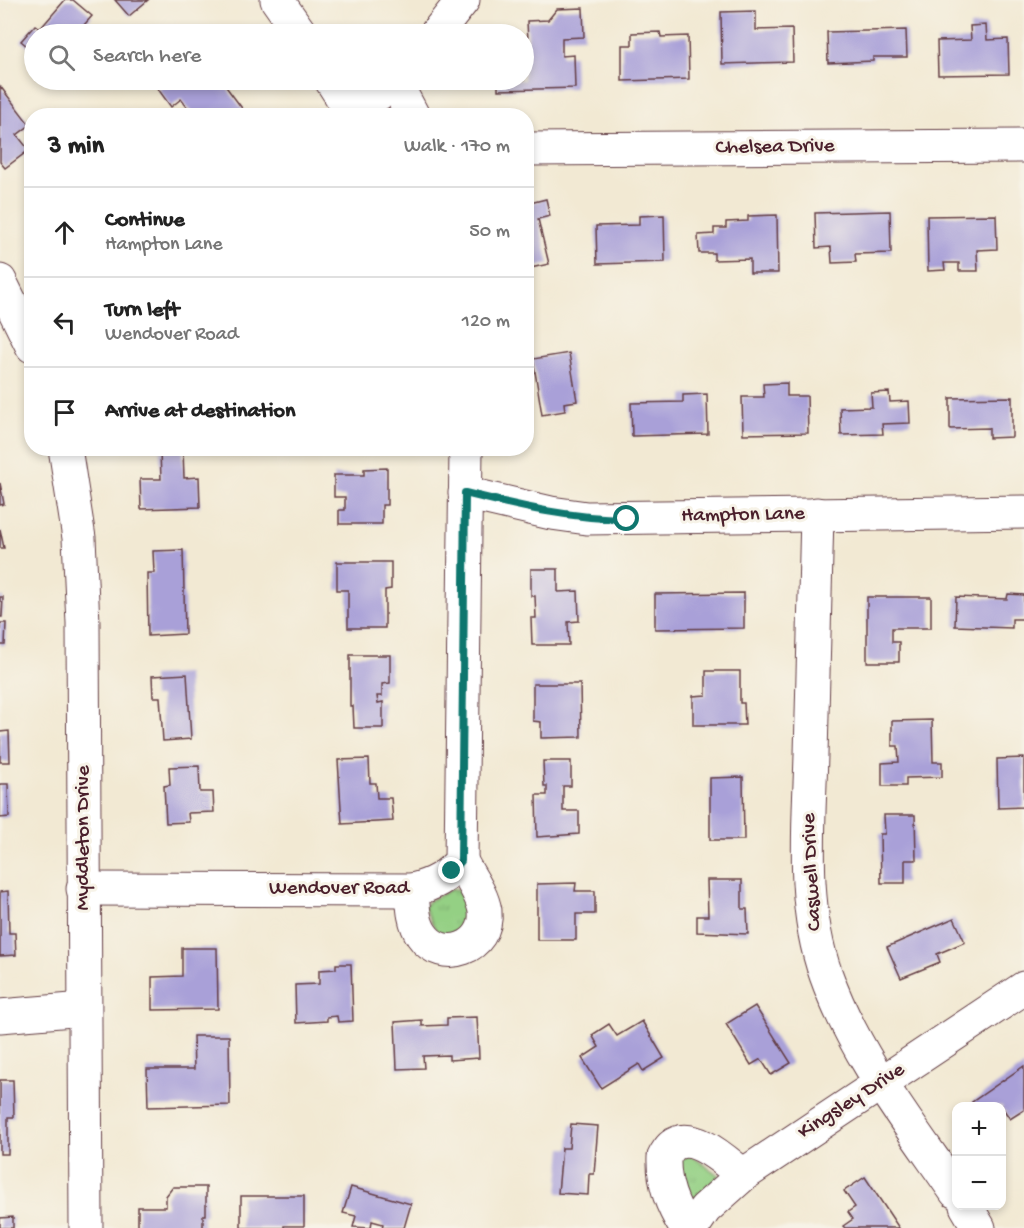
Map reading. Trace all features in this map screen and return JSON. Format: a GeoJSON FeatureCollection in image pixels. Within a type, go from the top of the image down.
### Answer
{"type":"FeatureCollection","features":[{"type":"Feature","properties":{"kind":"street"},"geometry":{"type":"LineString","coordinates":[[277,0],[294,24]]}},
{"type":"Feature","properties":{"kind":"street"},"geometry":{"type":"LineString","coordinates":[[444,24],[463,0]]}},
{"type":"Feature","properties":{"kind":"street"},"geometry":{"type":"LineString","coordinates":[[338,90],[350,108]]}},
{"type":"Feature","properties":{"kind":"street"},"geometry":{"type":"LineString","coordinates":[[360,108],[386,90]]}},
{"type":"Feature","properties":{"kind":"street"},"geometry":{"type":"LineString","coordinates":[[402,90],[409,108]]}},
{"type":"Feature","properties":{"kind":"street","name":"Chelsea Drive"},"geometry":{"type":"LineString","coordinates":[[534,149],[1024,146]]}},
{"type":"Feature","properties":{"kind":"street"},"geometry":{"type":"LineString","coordinates":[[0,281],[24,330]]}},
{"type":"Feature","properties":{"kind":"street","name":"Myddleton Drive"},"geometry":{"type":"LineString","coordinates":[[66,456],[79,538],[85,696],[86,1228]]}},
{"type":"Feature","properties":{"kind":"street"},"geometry":{"type":"LineString","coordinates":[[412,890],[416,921],[421,934],[430,944],[444,951],[458,950],[470,945],[478,937],[483,927],[485,914],[482,898],[461,861],[466,456]]}},
{"type":"Feature","properties":{"kind":"street","name":"Hampton Lane"},"geometry":{"type":"LineString","coordinates":[[465,493],[551,513],[587,518],[1024,512]]}},
{"type":"Feature","properties":{"kind":"street","name":"Caswell Drive"},"geometry":{"type":"LineString","coordinates":[[817,514],[808,860],[817,941],[839,1008],[882,1082],[952,1185]]}},
{"type":"Feature","properties":{"kind":"street","name":"Wendover Road"},"geometry":{"type":"LineString","coordinates":[[84,889],[412,890],[427,887],[439,881],[461,861]]}},
{"type":"Feature","properties":{"kind":"street","name":"Kingsley Drive"},"geometry":{"type":"LineString","coordinates":[[692,1228],[705,1209],[743,1175],[1024,988]]}},
{"type":"Feature","properties":{"kind":"street"},"geometry":{"type":"LineString","coordinates":[[0,1016],[84,1009]]}},
{"type":"Feature","properties":{"kind":"street"},"geometry":{"type":"LineString","coordinates":[[686,1228],[671,1201],[666,1185],[664,1157],[672,1146],[689,1141],[701,1144],[743,1175]]}},
{"type":"Feature","properties":{"kind":"street"},"geometry":{"type":"LineString","coordinates":[[968,1210],[979,1228]]}},
{"type":"Feature","properties":{"kind":"green space"},"geometry":{"type":"Polygon","coordinates":[[[452,889],[458,889],[477,923],[442,943],[424,907],[428,901],[452,889]]]}},
{"type":"Feature","properties":{"kind":"green space"},"geometry":{"type":"Polygon","coordinates":[[[685,1151],[720,1176],[688,1206],[675,1159],[685,1151]]]}},
{"type":"Feature","properties":{"kind":"building"},"geometry":{"type":"Polygon","coordinates":[[[65,0],[73,0],[92,16],[85,24],[44,24],[65,0]]]}},
{"type":"Feature","properties":{"kind":"building"},"geometry":{"type":"Polygon","coordinates":[[[115,0],[148,0],[129,16],[115,0]]]}},
{"type":"Feature","properties":{"kind":"building"},"geometry":{"type":"Polygon","coordinates":[[[583,8],[584,37],[562,38],[562,56],[574,55],[575,88],[534,89],[534,24],[527,24],[527,21],[548,20],[557,9],[583,8]]]}},
{"type":"Feature","properties":{"kind":"building"},"geometry":{"type":"Polygon","coordinates":[[[756,11],[756,30],[792,29],[793,62],[722,64],[721,12],[756,11]]]}},
{"type":"Feature","properties":{"kind":"building"},"geometry":{"type":"Polygon","coordinates":[[[986,25],[987,40],[1008,39],[1009,74],[938,75],[937,41],[971,40],[970,26],[986,25]]]}},
{"type":"Feature","properties":{"kind":"building"},"geometry":{"type":"Polygon","coordinates":[[[906,30],[907,57],[873,57],[873,61],[828,63],[827,32],[906,30]]]}},
{"type":"Feature","properties":{"kind":"building"},"geometry":{"type":"Polygon","coordinates":[[[660,32],[661,37],[688,36],[689,79],[622,81],[622,45],[632,45],[632,33],[660,32]]]}},
{"type":"Feature","properties":{"kind":"building"},"geometry":{"type":"Polygon","coordinates":[[[0,86],[24,117],[24,130],[17,135],[24,144],[24,154],[5,168],[0,162],[0,86]]]}},
{"type":"Feature","properties":{"kind":"building"},"geometry":{"type":"Polygon","coordinates":[[[159,90],[228,90],[242,108],[188,108],[181,99],[171,107],[159,90]]]}},
{"type":"Feature","properties":{"kind":"building"},"geometry":{"type":"Polygon","coordinates":[[[546,199],[550,216],[538,219],[549,264],[534,267],[534,202],[546,199]]]}},
{"type":"Feature","properties":{"kind":"building"},"geometry":{"type":"Polygon","coordinates":[[[890,211],[891,253],[855,254],[856,262],[832,263],[831,247],[816,248],[815,213],[890,211]]]}},
{"type":"Feature","properties":{"kind":"building"},"geometry":{"type":"Polygon","coordinates":[[[664,215],[665,262],[597,264],[596,226],[639,225],[639,216],[664,215]]]}},
{"type":"Feature","properties":{"kind":"building"},"geometry":{"type":"Polygon","coordinates":[[[777,215],[778,273],[750,273],[750,259],[714,260],[714,253],[699,253],[698,235],[714,234],[714,228],[726,228],[726,222],[748,221],[748,216],[777,215]]]}},
{"type":"Feature","properties":{"kind":"building"},"geometry":{"type":"Polygon","coordinates":[[[996,215],[997,249],[977,250],[978,271],[959,271],[959,263],[944,263],[945,270],[928,271],[927,216],[996,215]]]}},
{"type":"Feature","properties":{"kind":"building"},"geometry":{"type":"Polygon","coordinates":[[[569,353],[577,401],[564,403],[565,411],[542,415],[534,359],[569,353]]]}},
{"type":"Feature","properties":{"kind":"building"},"geometry":{"type":"Polygon","coordinates":[[[787,383],[787,396],[807,396],[808,433],[743,434],[742,397],[764,397],[763,384],[787,383]]]}},
{"type":"Feature","properties":{"kind":"building"},"geometry":{"type":"Polygon","coordinates":[[[889,392],[890,402],[909,401],[910,423],[882,424],[883,434],[841,435],[840,408],[872,407],[871,393],[889,392]]]}},
{"type":"Feature","properties":{"kind":"building"},"geometry":{"type":"Polygon","coordinates":[[[707,394],[708,434],[632,436],[631,403],[683,402],[683,395],[707,394]]]}},
{"type":"Feature","properties":{"kind":"building"},"geometry":{"type":"Polygon","coordinates":[[[1012,397],[1012,437],[989,438],[989,428],[950,429],[950,398],[1012,397]]]}},
{"type":"Feature","properties":{"kind":"building"},"geometry":{"type":"Polygon","coordinates":[[[160,456],[183,456],[184,478],[199,477],[200,507],[141,509],[140,479],[161,479],[160,456]]]}},
{"type":"Feature","properties":{"kind":"building"},"geometry":{"type":"Polygon","coordinates":[[[387,468],[387,505],[382,505],[382,524],[339,524],[339,510],[345,510],[345,497],[334,497],[334,475],[364,475],[364,469],[387,468]]]}},
{"type":"Feature","properties":{"kind":"building"},"geometry":{"type":"Polygon","coordinates":[[[0,483],[4,504],[0,505],[0,483]]]}},
{"type":"Feature","properties":{"kind":"building"},"geometry":{"type":"Polygon","coordinates":[[[0,529],[4,548],[0,548],[0,529]]]}},
{"type":"Feature","properties":{"kind":"building"},"geometry":{"type":"Polygon","coordinates":[[[183,550],[185,634],[148,636],[147,573],[154,573],[153,551],[183,550]]]}},
{"type":"Feature","properties":{"kind":"building"},"geometry":{"type":"Polygon","coordinates":[[[337,562],[391,562],[391,589],[385,590],[385,628],[348,628],[348,590],[337,590],[337,562]]]}},
{"type":"Feature","properties":{"kind":"building"},"geometry":{"type":"Polygon","coordinates":[[[531,569],[558,569],[558,592],[578,591],[579,621],[568,622],[569,645],[532,645],[531,618],[536,618],[535,596],[531,596],[531,569]]]}},
{"type":"Feature","properties":{"kind":"building"},"geometry":{"type":"Polygon","coordinates":[[[744,593],[744,628],[655,629],[655,594],[744,593]]]}},
{"type":"Feature","properties":{"kind":"building"},"geometry":{"type":"Polygon","coordinates":[[[1008,594],[1024,595],[1024,619],[1012,619],[1012,628],[955,626],[956,597],[1007,599],[1008,594]]]}},
{"type":"Feature","properties":{"kind":"building"},"geometry":{"type":"Polygon","coordinates":[[[0,597],[3,597],[2,617],[0,617],[0,597]]]}},
{"type":"Feature","properties":{"kind":"building"},"geometry":{"type":"Polygon","coordinates":[[[867,597],[931,597],[931,628],[892,628],[892,642],[899,642],[899,662],[867,662],[867,597]]]}},
{"type":"Feature","properties":{"kind":"building"},"geometry":{"type":"Polygon","coordinates":[[[0,623],[6,623],[5,645],[0,645],[0,623]]]}},
{"type":"Feature","properties":{"kind":"building"},"geometry":{"type":"Polygon","coordinates":[[[350,655],[390,655],[390,683],[382,684],[382,696],[377,696],[378,703],[383,702],[383,728],[354,728],[353,706],[350,706],[350,655]]]}},
{"type":"Feature","properties":{"kind":"building"},"geometry":{"type":"Polygon","coordinates":[[[706,671],[740,671],[740,703],[744,703],[745,725],[693,725],[693,696],[706,695],[706,671]]]}},
{"type":"Feature","properties":{"kind":"building"},"geometry":{"type":"Polygon","coordinates":[[[187,674],[191,739],[163,741],[160,697],[153,697],[152,676],[187,674]]]}},
{"type":"Feature","properties":{"kind":"building"},"geometry":{"type":"Polygon","coordinates":[[[533,684],[580,684],[581,737],[541,738],[541,722],[533,721],[533,684]]]}},
{"type":"Feature","properties":{"kind":"building"},"geometry":{"type":"Polygon","coordinates":[[[932,720],[933,762],[942,762],[942,777],[906,778],[906,786],[882,786],[882,763],[899,762],[898,746],[892,746],[892,721],[932,720]]]}},
{"type":"Feature","properties":{"kind":"building"},"geometry":{"type":"Polygon","coordinates":[[[9,731],[10,762],[0,762],[0,732],[9,731]]]}},
{"type":"Feature","properties":{"kind":"building"},"geometry":{"type":"Polygon","coordinates":[[[1024,758],[1024,807],[998,808],[997,759],[1024,758]]]}},
{"type":"Feature","properties":{"kind":"building"},"geometry":{"type":"Polygon","coordinates":[[[369,759],[370,783],[376,783],[377,798],[391,798],[393,821],[342,824],[338,760],[369,759]]]}},
{"type":"Feature","properties":{"kind":"building"},"geometry":{"type":"Polygon","coordinates":[[[543,761],[571,761],[571,786],[563,786],[563,811],[579,811],[579,834],[537,837],[536,795],[547,795],[547,786],[544,786],[543,761]]]}},
{"type":"Feature","properties":{"kind":"building"},"geometry":{"type":"Polygon","coordinates":[[[199,766],[200,792],[213,792],[214,812],[188,813],[189,822],[166,823],[164,786],[170,785],[169,767],[199,766]]]}},
{"type":"Feature","properties":{"kind":"building"},"geometry":{"type":"Polygon","coordinates":[[[743,777],[744,840],[710,840],[710,778],[743,777]]]}},
{"type":"Feature","properties":{"kind":"building"},"geometry":{"type":"Polygon","coordinates":[[[0,784],[8,784],[9,817],[0,818],[0,784]]]}},
{"type":"Feature","properties":{"kind":"building"},"geometry":{"type":"Polygon","coordinates":[[[884,815],[915,815],[916,860],[905,860],[905,883],[881,883],[880,834],[885,834],[884,815]]]}},
{"type":"Feature","properties":{"kind":"building"},"geometry":{"type":"Polygon","coordinates":[[[707,880],[742,880],[742,909],[747,909],[748,934],[697,932],[697,916],[708,916],[707,880]]]}},
{"type":"Feature","properties":{"kind":"building"},"geometry":{"type":"Polygon","coordinates":[[[576,883],[575,891],[595,891],[595,914],[576,914],[576,940],[537,940],[537,884],[576,883]]]}},
{"type":"Feature","properties":{"kind":"building"},"geometry":{"type":"Polygon","coordinates":[[[8,891],[9,933],[15,933],[16,955],[0,956],[0,892],[8,891]]]}},
{"type":"Feature","properties":{"kind":"building"},"geometry":{"type":"Polygon","coordinates":[[[954,918],[965,942],[937,954],[940,962],[901,978],[887,947],[954,918]]]}},
{"type":"Feature","properties":{"kind":"building"},"geometry":{"type":"Polygon","coordinates":[[[182,948],[217,948],[218,1009],[152,1010],[152,977],[182,976],[182,948]]]}},
{"type":"Feature","properties":{"kind":"building"},"geometry":{"type":"Polygon","coordinates":[[[336,964],[351,964],[353,1021],[338,1022],[337,1016],[327,1017],[327,1021],[296,1023],[295,985],[319,984],[319,970],[336,969],[336,964]]]}},
{"type":"Feature","properties":{"kind":"building"},"geometry":{"type":"Polygon","coordinates":[[[755,1006],[791,1063],[771,1075],[761,1059],[751,1065],[726,1024],[755,1006]]]}},
{"type":"Feature","properties":{"kind":"building"},"geometry":{"type":"Polygon","coordinates":[[[477,1017],[479,1058],[449,1060],[449,1055],[423,1056],[424,1068],[397,1069],[395,1022],[422,1020],[422,1026],[447,1025],[447,1018],[477,1017]]]}},
{"type":"Feature","properties":{"kind":"building"},"geometry":{"type":"Polygon","coordinates":[[[642,1021],[664,1058],[643,1071],[639,1064],[601,1088],[582,1058],[599,1047],[592,1035],[609,1024],[617,1036],[642,1021]]]}},
{"type":"Feature","properties":{"kind":"building"},"geometry":{"type":"Polygon","coordinates":[[[193,1036],[229,1036],[230,1105],[148,1107],[147,1069],[194,1069],[193,1036]]]}},
{"type":"Feature","properties":{"kind":"building"},"geometry":{"type":"Polygon","coordinates":[[[1024,1066],[1024,1110],[1010,1119],[1006,1113],[1006,1102],[972,1102],[1024,1066]]]}},
{"type":"Feature","properties":{"kind":"building"},"geometry":{"type":"Polygon","coordinates":[[[0,1080],[13,1080],[14,1117],[8,1117],[8,1154],[0,1154],[0,1080]]]}},
{"type":"Feature","properties":{"kind":"building"},"geometry":{"type":"Polygon","coordinates":[[[571,1124],[598,1126],[594,1174],[589,1174],[588,1195],[558,1193],[562,1148],[569,1148],[571,1124]]]}},
{"type":"Feature","properties":{"kind":"building"},"geometry":{"type":"Polygon","coordinates":[[[865,1177],[899,1228],[845,1228],[843,1226],[853,1219],[848,1212],[855,1207],[844,1191],[865,1177]]]}},
{"type":"Feature","properties":{"kind":"building"},"geometry":{"type":"Polygon","coordinates":[[[173,1187],[206,1187],[206,1215],[203,1215],[203,1228],[138,1228],[138,1207],[166,1207],[166,1196],[173,1187]]]}},
{"type":"Feature","properties":{"kind":"building"},"geometry":{"type":"Polygon","coordinates":[[[351,1187],[411,1204],[404,1228],[382,1228],[383,1224],[372,1221],[371,1228],[353,1227],[356,1216],[343,1213],[351,1187]]]}},
{"type":"Feature","properties":{"kind":"building"},"geometry":{"type":"Polygon","coordinates":[[[241,1196],[304,1196],[304,1226],[241,1228],[241,1196]]]}},
{"type":"Feature","properties":{"kind":"building"},"geometry":{"type":"Polygon","coordinates":[[[13,1217],[13,1228],[0,1228],[0,1218],[13,1217]]]}},
{"type":"Feature","properties":{"kind":"route"},"geometry":{"type":"LineString","coordinates":[[452,871],[461,861],[465,493],[551,513],[587,518],[627,519]]}}]}
